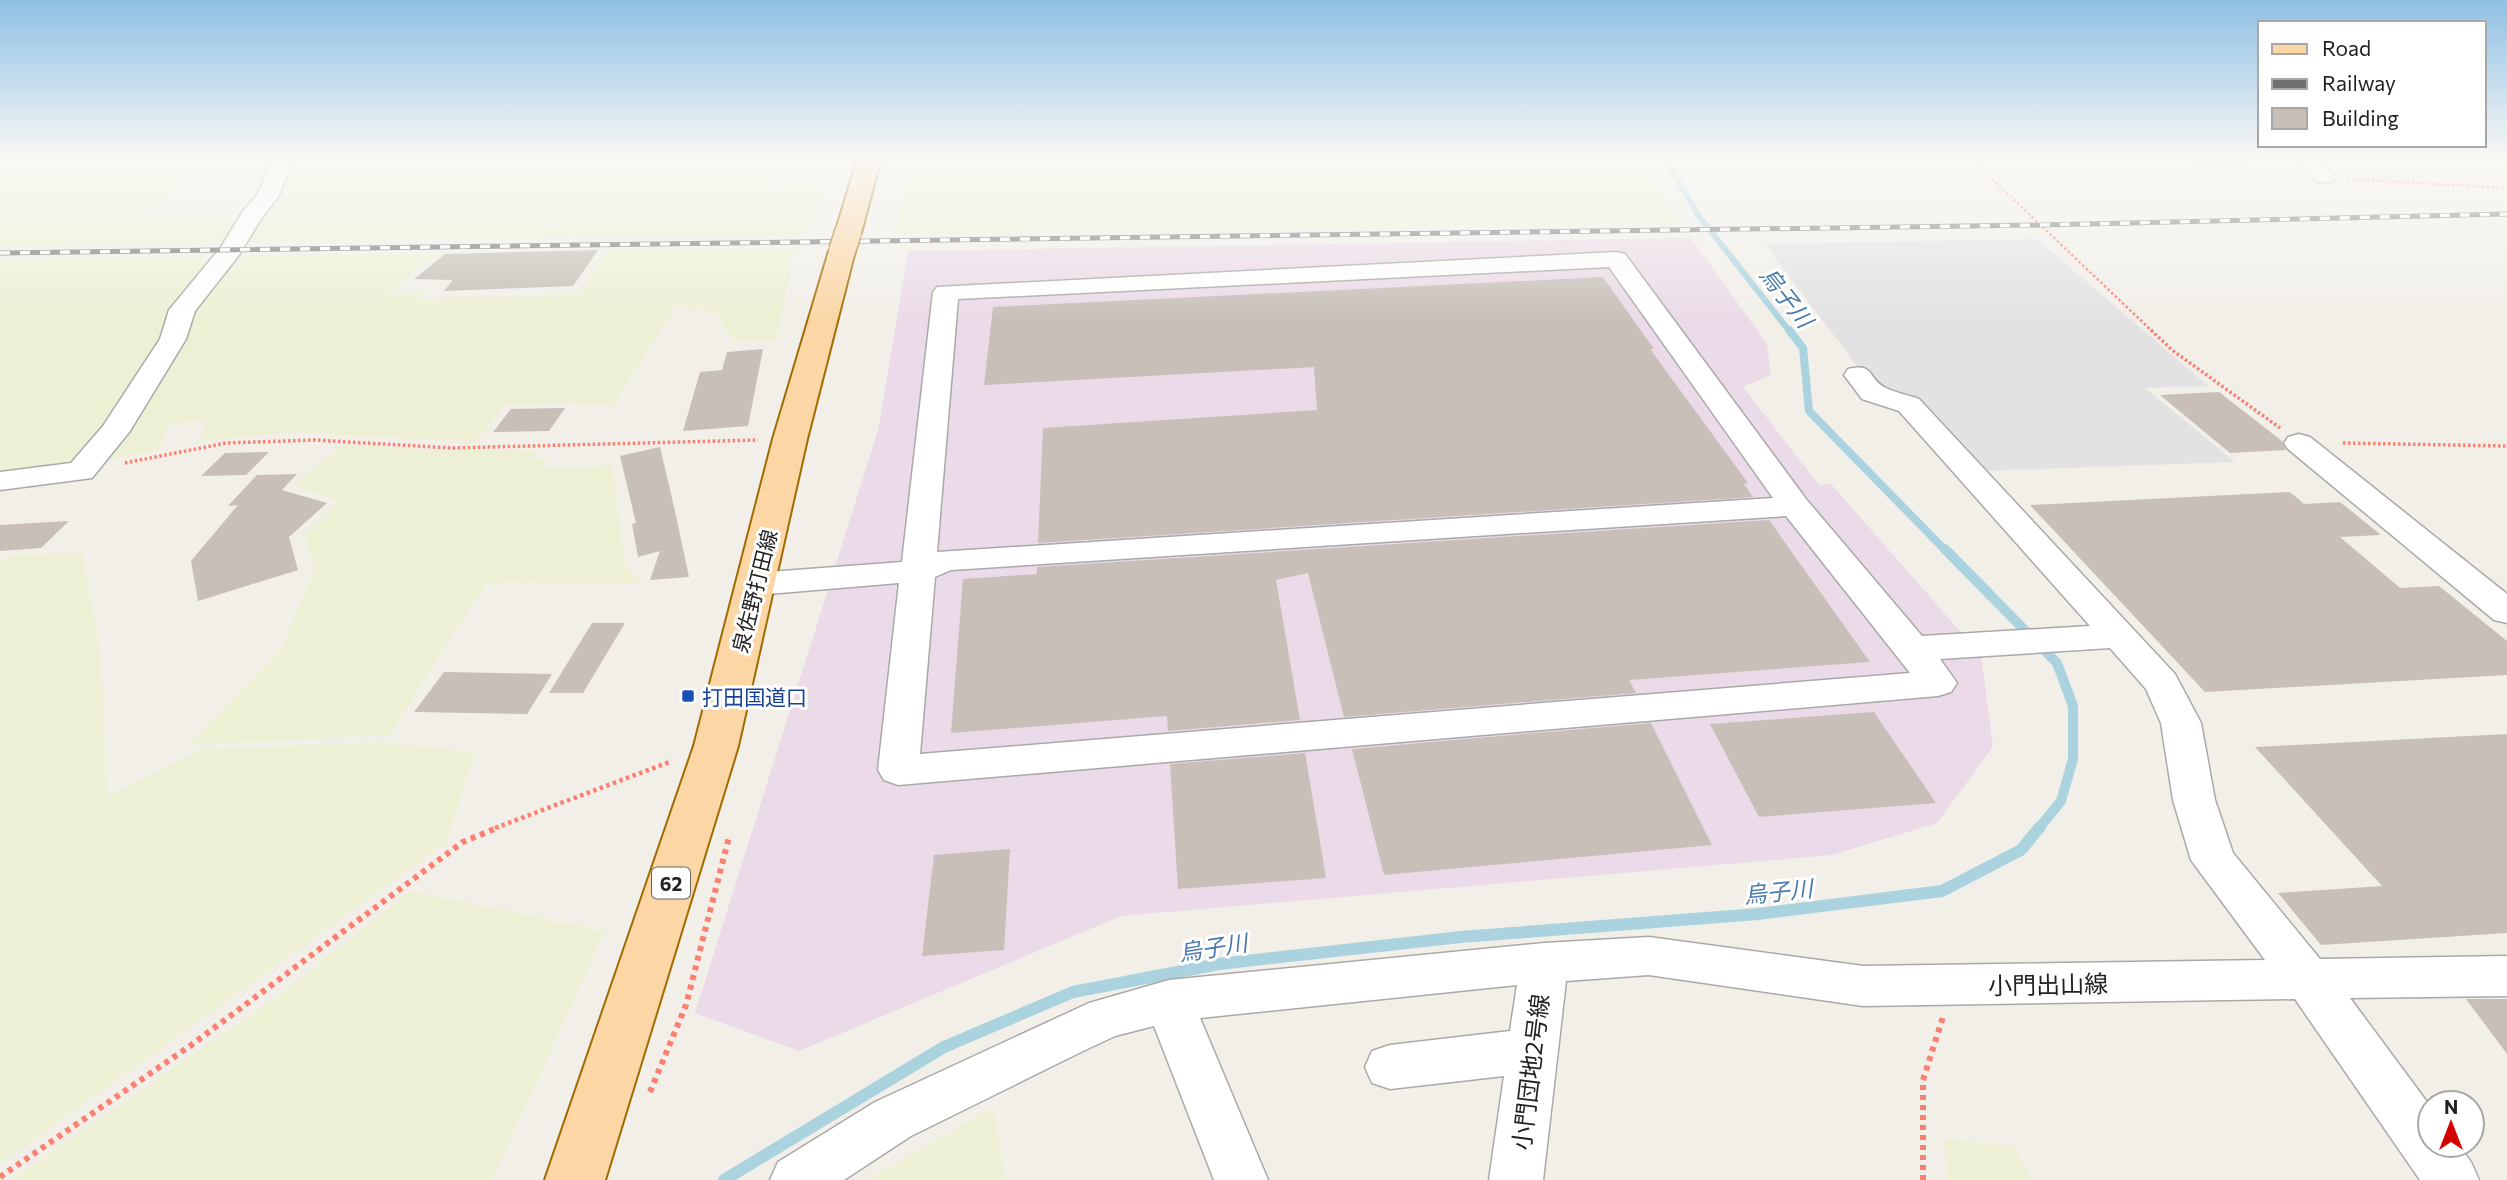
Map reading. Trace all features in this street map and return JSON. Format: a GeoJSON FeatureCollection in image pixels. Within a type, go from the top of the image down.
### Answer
{"type":"FeatureCollection","features":[{"type":"Feature","properties":{"kind":"main road","name":"泉佐野打田線"},"geometry":{"type":"LineString","coordinates":[[575,1180],[716,746],[790,439],[854,213]]}},
{"type":"Feature","properties":{"kind":"street"},"geometry":{"type":"LineString","coordinates":[[0,481],[81,471],[115,430],[173,339],[182,310],[232,250],[253,213]]}},
{"type":"Feature","properties":{"kind":"street"},"geometry":{"type":"LineString","coordinates":[[1616,259],[1795,506],[1938,683],[898,770],[920,571],[946,292],[1616,259]]}},
{"type":"Feature","properties":{"kind":"street"},"geometry":{"type":"LineString","coordinates":[[1858,375],[1872,393],[1909,405],[2162,683],[2181,723],[2194,800],[2213,860],[2308,979],[2452,1180]]}},
{"type":"Feature","properties":{"kind":"street"},"geometry":{"type":"LineString","coordinates":[[2299,443],[2507,612]]}},
{"type":"Feature","properties":{"kind":"street"},"geometry":{"type":"LineString","coordinates":[[757,584],[920,571],[945,560],[1795,506]]}},
{"type":"Feature","properties":{"kind":"street"},"geometry":{"type":"LineString","coordinates":[[1912,649],[2119,636]]}},
{"type":"Feature","properties":{"kind":"street","name":"小門出山線"},"geometry":{"type":"LineString","coordinates":[[797,1180],[893,1119],[1063,1037],[1106,1018],[1169,1001],[1544,963],[1649,956],[1863,986],[1953,987],[2507,976]]}},
{"type":"Feature","properties":{"kind":"street","name":"小門団地2号線"},"geometry":{"type":"LineString","coordinates":[[1516,1180],[1544,963]]}},
{"type":"Feature","properties":{"kind":"street"},"geometry":{"type":"LineString","coordinates":[[1169,1001],[1241,1180]]}},
{"type":"Feature","properties":{"kind":"street"},"geometry":{"type":"LineString","coordinates":[[1390,1068],[1533,1051]]}},
{"type":"Feature","properties":{"kind":"path"},"geometry":{"type":"LineString","coordinates":[[2030,213],[2172,350],[2299,443],[2507,446]]}},
{"type":"Feature","properties":{"kind":"path"},"geometry":{"type":"LineString","coordinates":[[81,471],[226,443],[315,440],[452,449],[790,439]]}},
{"type":"Feature","properties":{"kind":"path"},"geometry":{"type":"LineString","coordinates":[[0,1177],[190,1046],[463,842],[544,808],[716,746]]}},
{"type":"Feature","properties":{"kind":"path"},"geometry":{"type":"LineString","coordinates":[[1923,1180],[1923,1080],[1953,987]]}},
{"type":"Feature","properties":{"kind":"shaded area"},"geometry":{"type":"Polygon","coordinates":[[[1691,238],[1767,344],[1771,375],[1743,387],[1819,485],[1831,484],[1981,655],[1993,747],[1937,823],[1832,855],[1121,916],[799,1051],[695,1013],[878,430],[908,251],[1691,238]]]}},
{"type":"Feature","properties":{"kind":"shaded area"},"geometry":{"type":"Polygon","coordinates":[[[2037,239],[2208,386],[2145,388],[2235,462],[1981,471],[1873,387],[1765,244],[2037,239]]]}},
{"type":"Feature","properties":{"kind":"green space"},"geometry":{"type":"Polygon","coordinates":[[[0,213],[143,213],[140,215],[241,218],[223,242],[0,246],[0,213]]]}},
{"type":"Feature","properties":{"kind":"green space"},"geometry":{"type":"Polygon","coordinates":[[[265,213],[813,213],[803,235],[247,242],[265,213]]]}},
{"type":"Feature","properties":{"kind":"green space"},"geometry":{"type":"Polygon","coordinates":[[[900,213],[1673,213],[1680,223],[896,234],[900,213]]]}},
{"type":"Feature","properties":{"kind":"green space"},"geometry":{"type":"Polygon","coordinates":[[[795,247],[776,341],[734,342],[718,314],[676,306],[612,407],[572,403],[505,405],[475,443],[294,432],[199,442],[208,419],[170,425],[159,450],[110,460],[189,331],[195,308],[242,255],[436,254],[387,294],[427,290],[416,299],[577,294],[608,248],[795,247]]]}},
{"type":"Feature","properties":{"kind":"green space"},"geometry":{"type":"Polygon","coordinates":[[[211,257],[170,313],[165,340],[77,468],[0,474],[0,259],[211,257]]]}},
{"type":"Feature","properties":{"kind":"green space"},"geometry":{"type":"Polygon","coordinates":[[[343,444],[443,450],[538,450],[532,459],[548,459],[543,469],[612,465],[625,564],[642,584],[486,583],[389,735],[188,745],[281,648],[314,571],[305,534],[339,501],[294,486],[343,444]]]}},
{"type":"Feature","properties":{"kind":"green space"},"geometry":{"type":"Polygon","coordinates":[[[82,552],[101,656],[107,797],[201,750],[381,742],[475,752],[446,843],[0,1164],[0,562],[8,556],[82,552]]]}},
{"type":"Feature","properties":{"kind":"green space"},"geometry":{"type":"Polygon","coordinates":[[[410,891],[605,931],[492,1180],[11,1180],[277,997],[410,891]]]}},
{"type":"Feature","properties":{"kind":"green space"},"geometry":{"type":"Polygon","coordinates":[[[993,1107],[1005,1180],[868,1180],[993,1107]]]}},
{"type":"Feature","properties":{"kind":"green space"},"geometry":{"type":"Polygon","coordinates":[[[1944,1139],[2013,1146],[2032,1180],[1948,1180],[1944,1139]]]}},
{"type":"Feature","properties":{"kind":"building"},"geometry":{"type":"Polygon","coordinates":[[[598,250],[573,286],[444,291],[453,280],[414,279],[445,254],[598,250]]]}},
{"type":"Feature","properties":{"kind":"building"},"geometry":{"type":"Polygon","coordinates":[[[1603,277],[1654,349],[1650,349],[1748,483],[1744,484],[1753,497],[1038,543],[1043,428],[1317,410],[1314,367],[984,385],[993,307],[1603,277]]]}},
{"type":"Feature","properties":{"kind":"building"},"geometry":{"type":"Polygon","coordinates":[[[763,349],[748,426],[683,431],[700,372],[722,370],[727,352],[763,349]]]}},
{"type":"Feature","properties":{"kind":"building"},"geometry":{"type":"Polygon","coordinates":[[[2219,392],[2282,441],[2286,450],[2230,453],[2160,395],[2219,392]]]}},
{"type":"Feature","properties":{"kind":"building"},"geometry":{"type":"Polygon","coordinates":[[[565,408],[549,431],[493,432],[511,409],[565,408]]]}},
{"type":"Feature","properties":{"kind":"building"},"geometry":{"type":"Polygon","coordinates":[[[660,447],[689,577],[650,580],[660,551],[638,557],[632,524],[636,523],[620,456],[660,447]]]}},
{"type":"Feature","properties":{"kind":"building"},"geometry":{"type":"Polygon","coordinates":[[[269,452],[246,475],[201,476],[225,453],[269,452]]]}},
{"type":"Feature","properties":{"kind":"building"},"geometry":{"type":"Polygon","coordinates":[[[297,474],[282,490],[327,503],[289,537],[298,570],[198,601],[191,561],[238,505],[228,506],[257,475],[297,474]]]}},
{"type":"Feature","properties":{"kind":"building"},"geometry":{"type":"Polygon","coordinates":[[[2290,492],[2304,504],[2340,502],[2381,535],[2340,537],[2400,588],[2439,586],[2507,641],[2507,675],[2205,692],[2030,505],[2290,492]]]}},
{"type":"Feature","properties":{"kind":"building"},"geometry":{"type":"Polygon","coordinates":[[[1769,520],[1870,662],[1629,680],[1636,693],[1344,717],[1308,573],[1276,580],[1300,720],[1168,731],[1167,716],[951,733],[963,579],[1037,574],[1037,567],[1769,520]]]}},
{"type":"Feature","properties":{"kind":"building"},"geometry":{"type":"Polygon","coordinates":[[[69,521],[41,548],[0,551],[0,525],[69,521]]]}},
{"type":"Feature","properties":{"kind":"building"},"geometry":{"type":"Polygon","coordinates":[[[592,623],[625,623],[583,693],[549,693],[592,623]]]}},
{"type":"Feature","properties":{"kind":"building"},"geometry":{"type":"Polygon","coordinates":[[[444,672],[552,674],[527,714],[414,712],[444,672]]]}},
{"type":"Feature","properties":{"kind":"building"},"geometry":{"type":"Polygon","coordinates":[[[1874,712],[1936,803],[1759,817],[1710,724],[1874,712]]]}},
{"type":"Feature","properties":{"kind":"building"},"geometry":{"type":"Polygon","coordinates":[[[1651,723],[1712,845],[1384,875],[1352,749],[1651,723]]]}},
{"type":"Feature","properties":{"kind":"building"},"geometry":{"type":"Polygon","coordinates":[[[2507,734],[2507,933],[2321,945],[2278,893],[2382,886],[2255,747],[2507,734]]]}},
{"type":"Feature","properties":{"kind":"building"},"geometry":{"type":"Polygon","coordinates":[[[1305,753],[1326,878],[1178,889],[1170,764],[1305,753]]]}},
{"type":"Feature","properties":{"kind":"building"},"geometry":{"type":"Polygon","coordinates":[[[1010,849],[1004,950],[922,956],[934,855],[1010,849]]]}},
{"type":"Feature","properties":{"kind":"building"},"geometry":{"type":"Polygon","coordinates":[[[2466,999],[2507,999],[2507,1054],[2466,999]]]}},
{"type":"Feature","properties":{"kind":"waterway","name":"烏子川"},"geometry":{"type":"LineString","coordinates":[[1697,213],[1790,332]]}},
{"type":"Feature","properties":{"kind":"waterway","name":"烏子川"},"geometry":{"type":"LineString","coordinates":[[1789,330],[1803,348],[1809,411],[1946,551]]}},
{"type":"Feature","properties":{"kind":"waterway","name":"烏子川"},"geometry":{"type":"LineString","coordinates":[[1945,549],[2057,663],[2073,706],[2073,759],[2061,801],[2039,828]]}},
{"type":"Feature","properties":{"kind":"waterway","name":"烏子川"},"geometry":{"type":"LineString","coordinates":[[724,1180],[944,1047],[1073,992],[1219,964],[1461,937],[1758,914],[1942,891],[2021,850],[2040,827]]}},
{"type":"Feature","properties":{"kind":"railway"},"geometry":{"type":"LineString","coordinates":[[0,253],[2043,225],[2507,214]]}},
{"type":"Feature","properties":{"kind":"place","name":"打田国道口"},"geometry":{"type":"Point","coordinates":[688,696]}}]}
